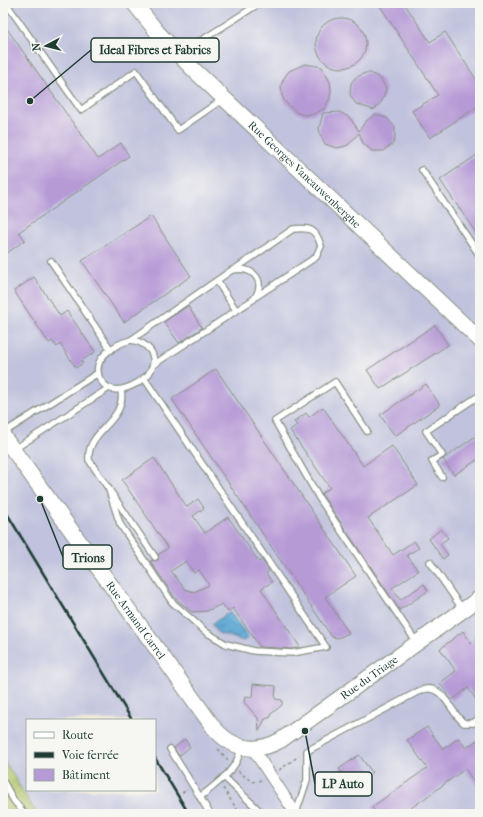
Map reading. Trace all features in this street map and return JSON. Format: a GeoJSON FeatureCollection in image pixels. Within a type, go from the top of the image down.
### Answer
{"type":"FeatureCollection","features":[{"type":"Feature","properties":{"kind":"street","name":"Rue Georges Vancauwenberghe"},"geometry":{"type":"LineString","coordinates":[[134,3],[179,55],[480,340]]}},
{"type":"Feature","properties":{"kind":"street","name":"Rue Armand Carrel"},"geometry":{"type":"LineString","coordinates":[[3,434],[13,450],[214,728],[227,741],[247,748]]}},
{"type":"Feature","properties":{"kind":"street","name":"Rue du Triage"},"geometry":{"type":"LineString","coordinates":[[247,748],[266,747],[281,740],[480,598]]}},
{"type":"Feature","properties":{"kind":"street"},"geometry":{"type":"LineString","coordinates":[[247,748],[296,814]]}},
{"type":"Feature","properties":{"kind":"lane"},"geometry":{"type":"LineString","coordinates":[[6,3],[81,110],[136,71],[178,130],[224,98]]}},
{"type":"Feature","properties":{"kind":"lane"},"geometry":{"type":"LineString","coordinates":[[179,55],[260,3]]}},
{"type":"Feature","properties":{"kind":"lane"},"geometry":{"type":"LineString","coordinates":[[422,170],[480,256]]}},
{"type":"Feature","properties":{"kind":"lane"},"geometry":{"type":"LineString","coordinates":[[131,340],[145,344],[150,349],[153,355],[152,369],[144,378],[121,390],[109,388],[103,384],[98,373],[100,360],[111,350],[124,342],[131,340],[293,229],[303,228],[311,230],[318,236],[321,246],[316,257],[153,365]]}},
{"type":"Feature","properties":{"kind":"lane"},"geometry":{"type":"LineString","coordinates":[[51,261],[111,350]]}},
{"type":"Feature","properties":{"kind":"lane"},"geometry":{"type":"LineString","coordinates":[[232,270],[242,268],[251,271],[259,282],[259,291],[254,298]]}},
{"type":"Feature","properties":{"kind":"lane"},"geometry":{"type":"LineString","coordinates":[[217,281],[236,310]]}},
{"type":"Feature","properties":{"kind":"lane"},"geometry":{"type":"LineString","coordinates":[[3,434],[98,373]]}},
{"type":"Feature","properties":{"kind":"lane"},"geometry":{"type":"LineString","coordinates":[[108,487],[120,524],[172,602],[206,632],[226,644],[254,651],[292,653],[326,647],[144,378]]}},
{"type":"Feature","properties":{"kind":"lane"},"geometry":{"type":"LineString","coordinates":[[367,431],[335,382],[275,421],[319,498],[417,643]]}},
{"type":"Feature","properties":{"kind":"lane"},"geometry":{"type":"LineString","coordinates":[[13,450],[109,388]]}},
{"type":"Feature","properties":{"kind":"lane"},"geometry":{"type":"LineString","coordinates":[[121,390],[123,399],[120,409],[90,445],[88,451],[89,460],[155,557]]}},
{"type":"Feature","properties":{"kind":"lane"},"geometry":{"type":"LineString","coordinates":[[442,477],[432,461],[442,455],[426,431],[480,395]]}},
{"type":"Feature","properties":{"kind":"lane"},"geometry":{"type":"LineString","coordinates":[[430,562],[463,610]]}},
{"type":"Feature","properties":{"kind":"lane"},"geometry":{"type":"LineString","coordinates":[[296,814],[307,780],[307,751],[419,691],[430,688],[440,692],[464,723],[470,724],[480,718]]}},
{"type":"Feature","properties":{"kind":"lane"},"geometry":{"type":"LineString","coordinates":[[200,797],[224,777],[247,748]]}},
{"type":"Feature","properties":{"kind":"lane"},"geometry":{"type":"LineString","coordinates":[[170,749],[210,814]]}},
{"type":"Feature","properties":{"kind":"lane"},"geometry":{"type":"LineString","coordinates":[[224,777],[263,814]]}},
{"type":"Feature","properties":{"kind":"lane"},"geometry":{"type":"LineString","coordinates":[[3,781],[14,801],[26,814]]}},
{"type":"Feature","properties":{"kind":"path"},"geometry":{"type":"LineString","coordinates":[[218,782],[240,814]]}},
{"type":"Feature","properties":{"kind":"shaded area"},"geometry":{"type":"Polygon","coordinates":[[[3,3],[480,3],[480,814],[37,814],[3,759],[3,3]]]}},
{"type":"Feature","properties":{"kind":"green space"},"geometry":{"type":"Polygon","coordinates":[[[3,759],[37,814],[3,814],[3,759]]]}},
{"type":"Feature","properties":{"kind":"water"},"geometry":{"type":"Polygon","coordinates":[[[230,612],[248,637],[244,641],[218,633],[212,624],[230,612]]]}},
{"type":"Feature","properties":{"kind":"building"},"geometry":{"type":"Polygon","coordinates":[[[378,3],[404,3],[430,42],[445,32],[480,85],[480,105],[430,138],[412,111],[438,95],[378,3]]]}},
{"type":"Feature","properties":{"kind":"building"},"geometry":{"type":"Polygon","coordinates":[[[341,18],[351,20],[359,25],[364,33],[366,43],[364,53],[359,61],[351,66],[341,68],[331,66],[323,61],[318,53],[316,43],[318,33],[323,25],[331,20],[341,18]]]}},
{"type":"Feature","properties":{"kind":"building"},"geometry":{"type":"Polygon","coordinates":[[[3,23],[98,159],[121,143],[129,156],[19,232],[25,240],[3,256],[3,23]]]}},
{"type":"Feature","properties":{"kind":"building"},"geometry":{"type":"Polygon","coordinates":[[[305,64],[322,67],[330,82],[331,90],[330,98],[324,109],[313,114],[305,115],[297,113],[285,102],[282,95],[281,86],[289,71],[305,64]]]}},
{"type":"Feature","properties":{"kind":"building"},"geometry":{"type":"Polygon","coordinates":[[[365,73],[371,73],[381,79],[386,89],[382,101],[374,110],[356,104],[350,95],[351,83],[355,78],[365,73]]]}},
{"type":"Feature","properties":{"kind":"building"},"geometry":{"type":"Polygon","coordinates":[[[340,112],[350,118],[359,131],[365,122],[375,114],[387,118],[395,127],[395,139],[393,144],[383,151],[372,151],[363,143],[359,133],[348,145],[342,147],[336,148],[325,144],[319,128],[323,113],[340,112]]]}},
{"type":"Feature","properties":{"kind":"building"},"geometry":{"type":"Polygon","coordinates":[[[480,153],[480,239],[440,180],[480,153]]]}},
{"type":"Feature","properties":{"kind":"building"},"geometry":{"type":"Polygon","coordinates":[[[151,216],[191,276],[124,322],[82,261],[151,216]]]}},
{"type":"Feature","properties":{"kind":"building"},"geometry":{"type":"Polygon","coordinates":[[[34,277],[60,316],[67,311],[95,352],[81,361],[83,363],[76,368],[60,344],[57,347],[52,341],[49,343],[14,291],[34,277]]]}},
{"type":"Feature","properties":{"kind":"building"},"geometry":{"type":"Polygon","coordinates":[[[188,306],[202,328],[179,343],[164,322],[188,306]]]}},
{"type":"Feature","properties":{"kind":"building"},"geometry":{"type":"Polygon","coordinates":[[[435,325],[448,345],[380,389],[367,370],[435,325]]]}},
{"type":"Feature","properties":{"kind":"building"},"geometry":{"type":"Polygon","coordinates":[[[216,369],[356,576],[325,597],[349,633],[338,638],[332,637],[172,399],[216,369]]]}},
{"type":"Feature","properties":{"kind":"building"},"geometry":{"type":"Polygon","coordinates":[[[426,384],[440,405],[395,436],[380,415],[426,384]]]}},
{"type":"Feature","properties":{"kind":"building"},"geometry":{"type":"Polygon","coordinates":[[[323,407],[363,466],[392,446],[418,485],[368,518],[393,555],[414,541],[419,548],[407,555],[418,571],[392,588],[400,600],[424,584],[428,591],[401,609],[399,609],[321,494],[330,488],[290,430],[297,425],[294,422],[306,413],[309,417],[323,407]]]}},
{"type":"Feature","properties":{"kind":"building"},"geometry":{"type":"Polygon","coordinates":[[[476,436],[480,442],[480,458],[454,475],[443,459],[476,436]]]}},
{"type":"Feature","properties":{"kind":"building"},"geometry":{"type":"Polygon","coordinates":[[[154,458],[187,507],[198,499],[204,508],[193,516],[205,533],[228,517],[259,562],[262,560],[269,571],[266,573],[272,582],[261,589],[300,647],[292,649],[260,647],[233,608],[228,612],[222,604],[207,611],[192,612],[176,599],[150,561],[158,560],[158,555],[168,548],[122,480],[154,458]],[[186,561],[171,571],[185,589],[194,592],[209,585],[199,570],[194,573],[186,561]]]}},
{"type":"Feature","properties":{"kind":"building"},"geometry":{"type":"Polygon","coordinates":[[[441,529],[448,538],[440,544],[448,555],[443,559],[429,539],[441,529]]]}},
{"type":"Feature","properties":{"kind":"building"},"geometry":{"type":"Polygon","coordinates":[[[463,631],[471,643],[480,637],[480,705],[468,688],[452,700],[440,683],[456,671],[440,649],[463,631]]]}},
{"type":"Feature","properties":{"kind":"building"},"geometry":{"type":"Polygon","coordinates":[[[253,684],[276,686],[275,699],[282,700],[282,705],[271,714],[271,717],[265,719],[259,731],[258,718],[244,702],[245,696],[252,697],[253,684]]]}},
{"type":"Feature","properties":{"kind":"building"},"geometry":{"type":"Polygon","coordinates":[[[427,727],[443,749],[459,738],[466,748],[480,738],[480,790],[465,769],[403,814],[376,814],[372,807],[427,768],[407,740],[427,727]]]}},
{"type":"Feature","properties":{"kind":"building"},"geometry":{"type":"Polygon","coordinates":[[[185,739],[190,747],[179,756],[174,748],[185,739]]]}},
{"type":"Feature","properties":{"kind":"building"},"geometry":{"type":"Polygon","coordinates":[[[359,755],[372,772],[352,787],[339,769],[359,755]]]}},
{"type":"Feature","properties":{"kind":"railway"},"geometry":{"type":"LineString","coordinates":[[3,507],[131,719]]}},
{"type":"Feature","properties":{"kind":"railway"},"geometry":{"type":"LineString","coordinates":[[156,760],[189,814]]}},
{"type":"Feature","properties":{"kind":"place","name":"Ideal Fibres et Fabrics"},"geometry":{"type":"Point","coordinates":[30,101]}},
{"type":"Feature","properties":{"kind":"place","name":"Trions"},"geometry":{"type":"Point","coordinates":[40,499]}},
{"type":"Feature","properties":{"kind":"place","name":"LP Auto"},"geometry":{"type":"Point","coordinates":[305,731]}}]}
